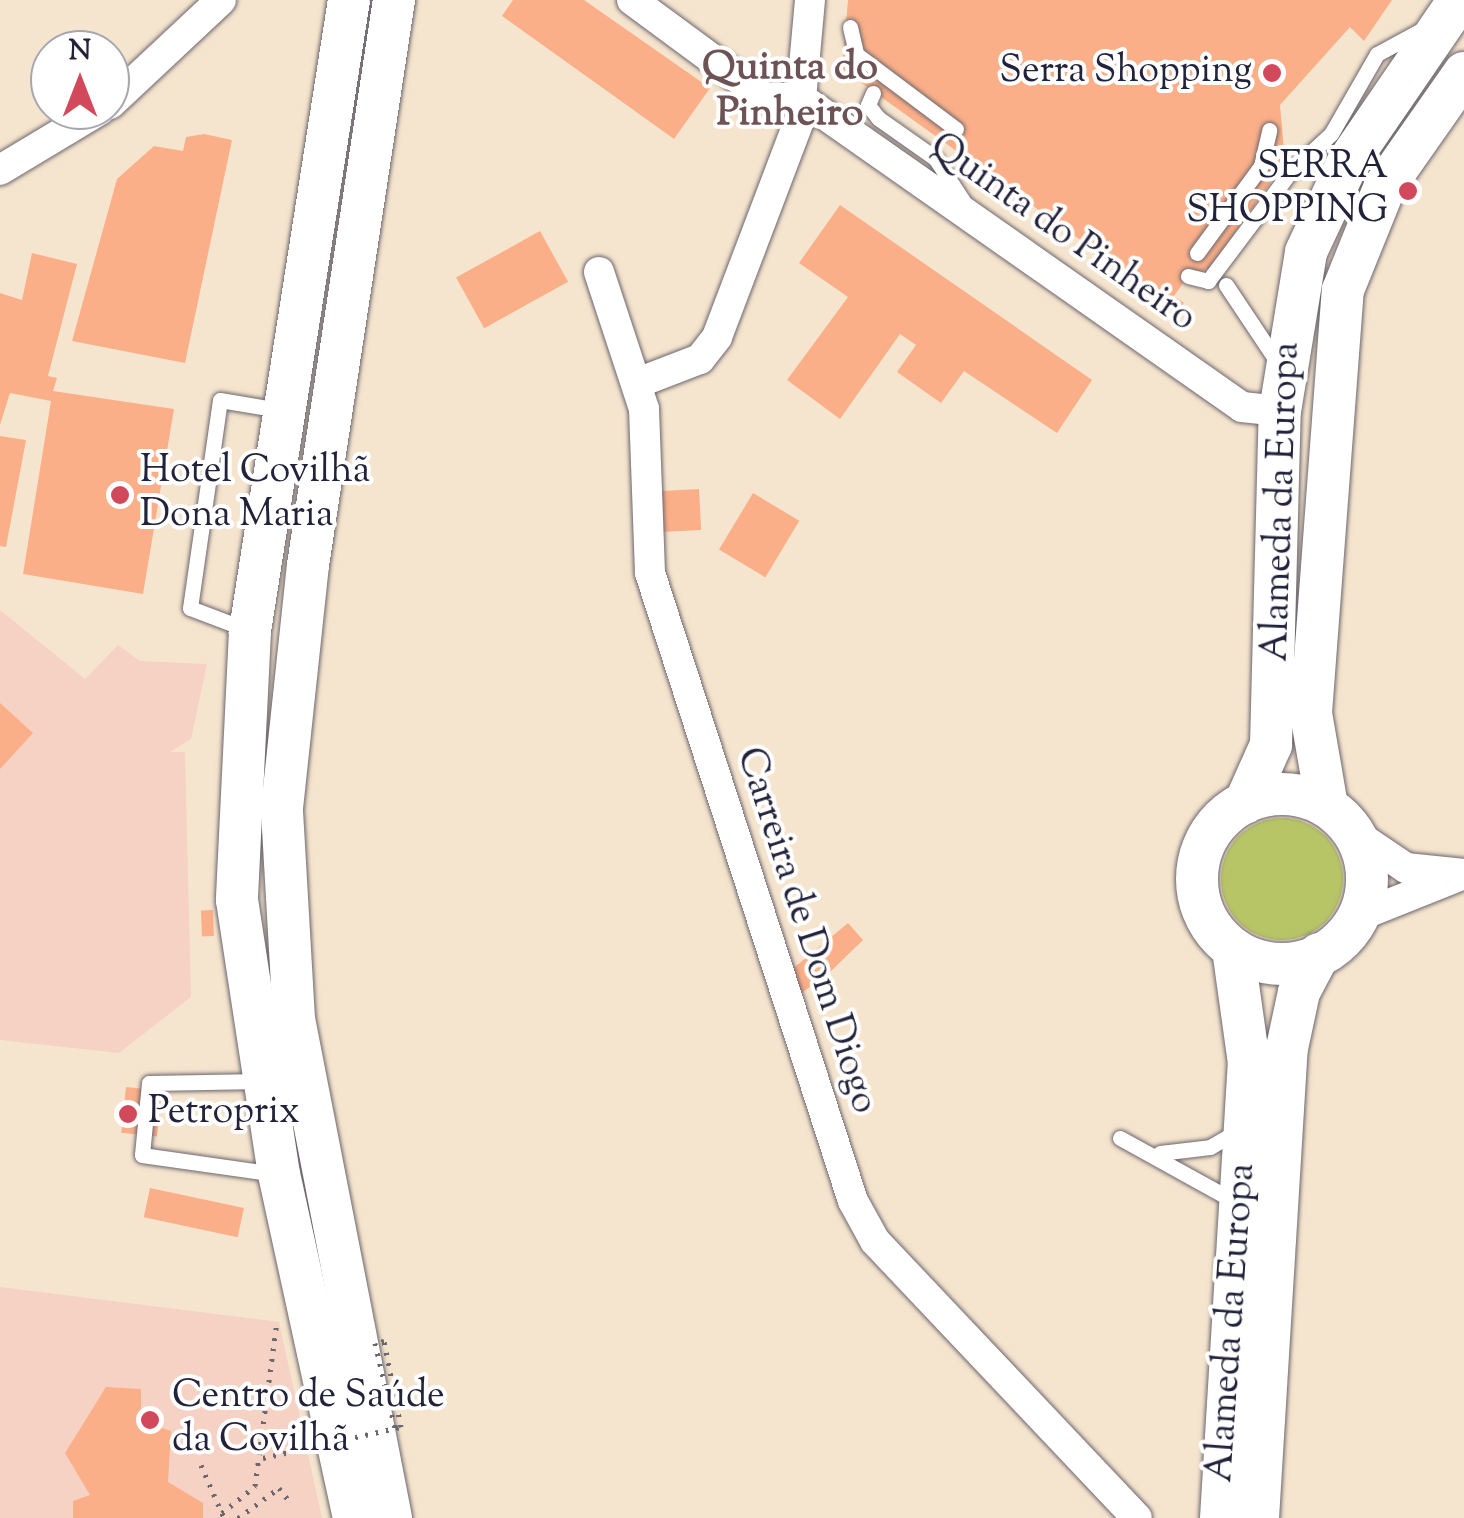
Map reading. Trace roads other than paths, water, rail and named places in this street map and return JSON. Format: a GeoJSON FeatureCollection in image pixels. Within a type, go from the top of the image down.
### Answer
{"type":"FeatureCollection","features":[{"type":"Feature","properties":{"kind":"main road"},"geometry":{"type":"LineString","coordinates":[[349,0],[250,630],[237,900],[279,1174],[354,1518]]}},
{"type":"Feature","properties":{"kind":"main road"},"geometry":{"type":"LineString","coordinates":[[391,1518],[294,1019],[282,808],[308,565],[394,0]]}},
{"type":"Feature","properties":{"kind":"main road","name":"Alameda da Europa"},"geometry":{"type":"LineString","coordinates":[[1221,1518],[1245,1126],[1247,1012],[1234,949],[1203,910],[1197,883],[1209,836],[1245,803],[1271,745],[1282,391],[1306,252],[1335,186],[1453,9]]}},
{"type":"Feature","properties":{"kind":"main road","name":"Alameda da Europa"},"geometry":{"type":"LineString","coordinates":[[1258,1518],[1287,1048],[1298,992],[1319,954],[1358,916],[1368,876],[1342,820],[1311,713],[1343,290],[1385,186],[1464,73]]}},
{"type":"Feature","properties":{"kind":"main road"},"geometry":{"type":"LineString","coordinates":[[1245,803],[1287,795],[1342,820]]}},
{"type":"Feature","properties":{"kind":"main road"},"geometry":{"type":"LineString","coordinates":[[1234,949],[1277,964],[1319,954]]}},
{"type":"Feature","properties":{"kind":"street"},"geometry":{"type":"LineString","coordinates":[[130,85],[222,0]]}},
{"type":"Feature","properties":{"kind":"street","name":"Quinta do Pinheiro"},"geometry":{"type":"LineString","coordinates":[[632,0],[765,98],[804,101],[1242,407],[1282,391]]}},
{"type":"Feature","properties":{"kind":"street"},"geometry":{"type":"LineString","coordinates":[[640,382],[700,359],[717,337],[804,101],[810,0]]}},
{"type":"Feature","properties":{"kind":"street"},"geometry":{"type":"LineString","coordinates":[[0,170],[67,130]]}},
{"type":"Feature","properties":{"kind":"street","name":"Carreira de Dom Diogo"},"geometry":{"type":"LineString","coordinates":[[598,272],[640,382],[650,573],[853,1201],[875,1241],[1137,1518]]}},
{"type":"Feature","properties":{"kind":"street"},"geometry":{"type":"LineString","coordinates":[[1342,820],[1406,868],[1464,874],[1358,916]]}},
{"type":"Feature","properties":{"kind":"lane"},"geometry":{"type":"LineString","coordinates":[[1188,276],[1208,281],[1291,171],[1331,134],[1377,54],[1453,9]]}},
{"type":"Feature","properties":{"kind":"lane"},"geometry":{"type":"LineString","coordinates":[[850,28],[856,54],[956,129]]}},
{"type":"Feature","properties":{"kind":"lane"},"geometry":{"type":"LineString","coordinates":[[873,93],[868,105],[878,118],[935,158],[974,223]]}},
{"type":"Feature","properties":{"kind":"lane"},"geometry":{"type":"LineString","coordinates":[[1197,254],[1261,166],[1268,130]]}},
{"type":"Feature","properties":{"kind":"lane"},"geometry":{"type":"LineString","coordinates":[[1331,134],[1335,186]]}},
{"type":"Feature","properties":{"kind":"lane"},"geometry":{"type":"LineString","coordinates":[[1226,285],[1282,391]]}},
{"type":"Feature","properties":{"kind":"lane"},"geometry":{"type":"LineString","coordinates":[[250,630],[190,608],[220,400],[284,411]]}},
{"type":"Feature","properties":{"kind":"lane"},"geometry":{"type":"LineString","coordinates":[[262,1081],[149,1083],[142,1155],[279,1174]]}},
{"type":"Feature","properties":{"kind":"lane"},"geometry":{"type":"LineString","coordinates":[[1151,1152],[1210,1147],[1245,1126]]}},
{"type":"Feature","properties":{"kind":"lane"},"geometry":{"type":"LineString","coordinates":[[1120,1138],[1240,1205]]}},
{"type":"Feature","properties":{"kind":"place","name":"Serra Shopping"},"geometry":{"type":"Point","coordinates":[1272,73]}},
{"type":"Feature","properties":{"kind":"place","name":"SERRA SHOPPING"},"geometry":{"type":"Point","coordinates":[1408,191]}},
{"type":"Feature","properties":{"kind":"place","name":"Hotel Covilhã Dona Maria"},"geometry":{"type":"Point","coordinates":[120,495]}},
{"type":"Feature","properties":{"kind":"place","name":"Petroprix"},"geometry":{"type":"Point","coordinates":[128,1114]}},
{"type":"Feature","properties":{"kind":"place","name":"Centro de Saúde da Covilhã"},"geometry":{"type":"Point","coordinates":[150,1420]}},
{"type":"Feature","properties":{"kind":"district","name":"Quinta do Pinheiro"},"geometry":{"type":"Point","coordinates":[790,92]}}]}
